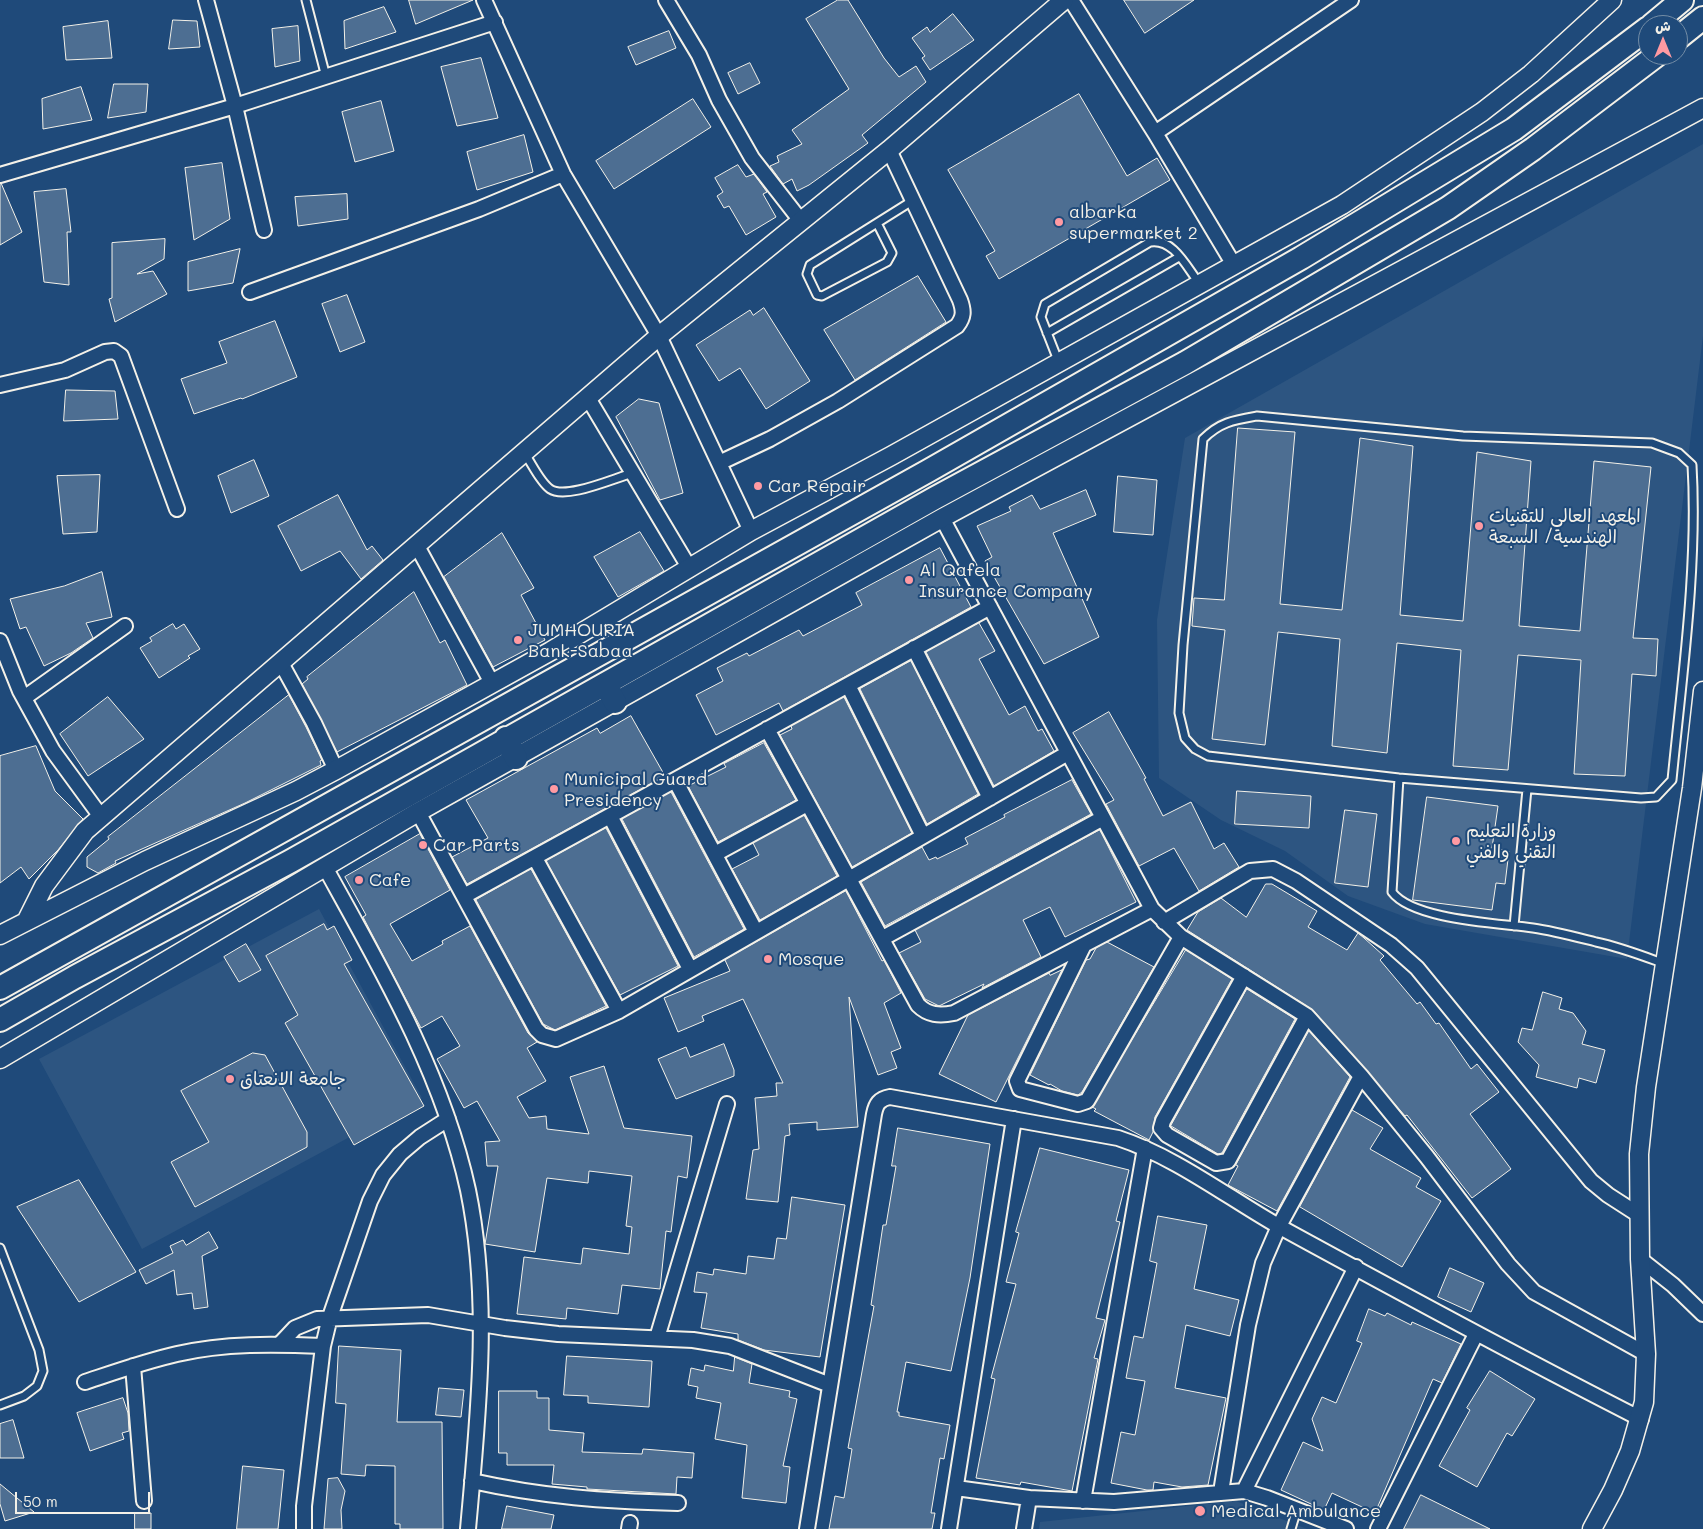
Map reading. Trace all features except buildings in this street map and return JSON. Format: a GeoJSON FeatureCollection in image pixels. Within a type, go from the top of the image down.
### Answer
{"type":"FeatureCollection","features":[{"type":"Feature","properties":{"kind":"highway"},"geometry":{"type":"LineString","coordinates":[[1664,15],[1682,0]]}},
{"type":"Feature","properties":{"kind":"highway"},"geometry":{"type":"LineString","coordinates":[[0,988],[902,485],[1310,253],[1514,129],[1638,36]]}},
{"type":"Feature","properties":{"kind":"highway"},"geometry":{"type":"LineString","coordinates":[[0,1020],[75,976],[291,861],[506,738],[610,693],[742,609],[935,498],[1185,363],[1448,208],[1533,149],[1644,65]]}},
{"type":"Feature","properties":{"kind":"highway"},"geometry":{"type":"LineString","coordinates":[[506,738],[516,758]]}},
{"type":"Feature","properties":{"kind":"street"},"geometry":{"type":"LineString","coordinates":[[206,0],[235,106],[264,230]]}},
{"type":"Feature","properties":{"kind":"street"},"geometry":{"type":"LineString","coordinates":[[484,0],[563,174],[659,336],[751,531]]}},
{"type":"Feature","properties":{"kind":"street"},"geometry":{"type":"LineString","coordinates":[[666,0],[694,46],[719,100],[752,158],[801,221]]}},
{"type":"Feature","properties":{"kind":"street"},"geometry":{"type":"LineString","coordinates":[[27,920],[44,886],[85,831],[659,336],[889,150],[1064,0]]}},
{"type":"Feature","properties":{"kind":"street"},"geometry":{"type":"LineString","coordinates":[[1071,0],[1155,133],[1234,265]]}},
{"type":"Feature","properties":{"kind":"street"},"geometry":{"type":"LineString","coordinates":[[1155,133],[1350,0]]}},
{"type":"Feature","properties":{"kind":"street"},"geometry":{"type":"LineString","coordinates":[[0,935],[145,860],[296,791],[336,770],[551,651],[751,531],[1059,363],[1342,205],[1482,112],[1530,74],[1612,0]]}},
{"type":"Feature","properties":{"kind":"street"},"geometry":{"type":"LineString","coordinates":[[0,175],[235,106],[495,22]]}},
{"type":"Feature","properties":{"kind":"street"},"geometry":{"type":"LineString","coordinates":[[0,1059],[326,869],[418,812],[516,758],[610,693],[942,518],[1703,108]]}},
{"type":"Feature","properties":{"kind":"street"},"geometry":{"type":"LineString","coordinates":[[719,463],[770,439],[838,402],[956,326],[962,319],[963,309],[960,300],[889,150]]}},
{"type":"Feature","properties":{"kind":"street"},"geometry":{"type":"LineString","coordinates":[[250,292],[480,209],[563,174]]}},
{"type":"Feature","properties":{"kind":"street"},"geometry":{"type":"LineString","coordinates":[[0,386],[65,370],[105,352],[114,351],[121,356],[177,510]]}},
{"type":"Feature","properties":{"kind":"street"},"geometry":{"type":"LineString","coordinates":[[588,398],[690,569]]}},
{"type":"Feature","properties":{"kind":"street"},"geometry":{"type":"LineString","coordinates":[[942,518],[1152,909],[1181,937],[1307,1016],[1361,1076],[1427,1157],[1520,1278],[1534,1292],[1646,1354]]}},
{"type":"Feature","properties":{"kind":"street"},"geometry":{"type":"LineString","coordinates":[[417,546],[492,683]]}},
{"type":"Feature","properties":{"kind":"street"},"geometry":{"type":"LineString","coordinates":[[464,896],[990,607]]}},
{"type":"Feature","properties":{"kind":"street"},"geometry":{"type":"LineString","coordinates":[[24,698],[125,626]]}},
{"type":"Feature","properties":{"kind":"street"},"geometry":{"type":"LineString","coordinates":[[0,641],[24,698],[53,751],[102,818]]}},
{"type":"Feature","properties":{"kind":"street"},"geometry":{"type":"LineString","coordinates":[[914,648],[990,798]]}},
{"type":"Feature","properties":{"kind":"street"},"geometry":{"type":"LineString","coordinates":[[281,663],[314,723],[336,770]]}},
{"type":"Feature","properties":{"kind":"street"},"geometry":{"type":"LineString","coordinates":[[848,685],[923,836]]}},
{"type":"Feature","properties":{"kind":"street"},"geometry":{"type":"LineString","coordinates":[[1592,1529],[1613,1490],[1630,1451],[1644,1402],[1646,1354],[1640,1259],[1639,1154],[1646,1087],[1692,788],[1703,691]]}},
{"type":"Feature","properties":{"kind":"street"},"geometry":{"type":"LineString","coordinates":[[768,729],[807,804],[850,878],[918,1005],[924,1011],[942,1015],[954,1013],[1083,947],[1152,909]]}},
{"type":"Feature","properties":{"kind":"street"},"geometry":{"type":"LineString","coordinates":[[418,812],[532,1022],[542,1035],[556,1039],[565,1037],[619,1010],[1068,753]]}},
{"type":"Feature","properties":{"kind":"street"},"geometry":{"type":"LineString","coordinates":[[675,780],[756,932]]}},
{"type":"Feature","properties":{"kind":"street"},"geometry":{"type":"LineString","coordinates":[[715,854],[807,804]]}},
{"type":"Feature","properties":{"kind":"street"},"geometry":{"type":"LineString","coordinates":[[610,816],[690,969]]}},
{"type":"Feature","properties":{"kind":"street"},"geometry":{"type":"LineString","coordinates":[[883,938],[1103,818]]}},
{"type":"Feature","properties":{"kind":"street"},"geometry":{"type":"LineString","coordinates":[[535,858],[619,1010]]}},
{"type":"Feature","properties":{"kind":"street"},"geometry":{"type":"LineString","coordinates":[[326,869],[387,983],[433,1077],[448,1119],[468,1190],[480,1282],[481,1323],[468,1529]]}},
{"type":"Feature","properties":{"kind":"street"},"geometry":{"type":"LineString","coordinates":[[1164,922],[1250,871],[1273,869],[1296,881],[1403,955],[1447,1003],[1591,1181],[1608,1196],[1639,1215]]}},
{"type":"Feature","properties":{"kind":"street"},"geometry":{"type":"LineString","coordinates":[[1083,947],[1018,1081],[1020,1089],[1078,1104],[1087,1101],[1181,937]]}},
{"type":"Feature","properties":{"kind":"street"},"geometry":{"type":"LineString","coordinates":[[1244,976],[1163,1121],[1161,1128],[1167,1135],[1216,1163],[1228,1161],[1307,1016]]}},
{"type":"Feature","properties":{"kind":"street"},"geometry":{"type":"LineString","coordinates":[[1221,1492],[1254,1297],[1263,1264],[1279,1226],[1361,1076]]}},
{"type":"Feature","properties":{"kind":"street"},"geometry":{"type":"LineString","coordinates":[[807,1529],[876,1106],[881,1099],[890,1097],[1118,1138],[1145,1148],[1279,1226],[1476,1334],[1640,1419]]}},
{"type":"Feature","properties":{"kind":"street"},"geometry":{"type":"LineString","coordinates":[[657,1338],[727,1104]]}},
{"type":"Feature","properties":{"kind":"street"},"geometry":{"type":"LineString","coordinates":[[304,1529],[304,1506],[323,1346],[330,1318],[370,1201],[383,1176],[400,1154],[420,1137],[448,1119]]}},
{"type":"Feature","properties":{"kind":"street"},"geometry":{"type":"LineString","coordinates":[[949,1529],[1014,1119]]}},
{"type":"Feature","properties":{"kind":"street"},"geometry":{"type":"LineString","coordinates":[[1083,1501],[1145,1148]]}},
{"type":"Feature","properties":{"kind":"street"},"geometry":{"type":"LineString","coordinates":[[1640,1259],[1673,1285],[1703,1314]]}},
{"type":"Feature","properties":{"kind":"street"},"geometry":{"type":"LineString","coordinates":[[1244,1491],[1356,1267]]}},
{"type":"Feature","properties":{"kind":"street"},"geometry":{"type":"LineString","coordinates":[[280,1344],[295,1328],[305,1322],[330,1318],[428,1315],[558,1334],[694,1340],[730,1346],[830,1385]]}},
{"type":"Feature","properties":{"kind":"street"},"geometry":{"type":"LineString","coordinates":[[1378,1529],[1476,1334]]}},
{"type":"Feature","properties":{"kind":"street"},"geometry":{"type":"LineString","coordinates":[[85,1382],[178,1354],[220,1347],[280,1344],[323,1346]]}},
{"type":"Feature","properties":{"kind":"street"},"geometry":{"type":"LineString","coordinates":[[133,1366],[144,1501]]}},
{"type":"Feature","properties":{"kind":"street"},"geometry":{"type":"LineString","coordinates":[[472,1481],[517,1491],[573,1499],[678,1503]]}},
{"type":"Feature","properties":{"kind":"street"},"geometry":{"type":"LineString","coordinates":[[956,1488],[1028,1498],[1083,1501],[1145,1500],[1244,1491],[1297,1509],[1346,1529]]}},
{"type":"Feature","properties":{"kind":"street"},"geometry":{"type":"LineString","coordinates":[[1024,1529],[1028,1498]]}},
{"type":"Feature","properties":{"kind":"lane"},"geometry":{"type":"LineString","coordinates":[[306,0],[326,77]]}},
{"type":"Feature","properties":{"kind":"lane"},"geometry":{"type":"LineString","coordinates":[[877,222],[892,253],[887,262],[822,296],[817,295],[808,274],[810,265],[877,222],[912,201]]}},
{"type":"Feature","properties":{"kind":"lane"},"geometry":{"type":"LineString","coordinates":[[1059,363],[1041,317],[1045,304],[1150,242],[1158,240],[1168,243],[1200,283]]}},
{"type":"Feature","properties":{"kind":"lane"},"geometry":{"type":"LineString","coordinates":[[1047,334],[1179,257]]}},
{"type":"Feature","properties":{"kind":"lane"},"geometry":{"type":"LineString","coordinates":[[1257,416],[1462,436],[1652,443],[1679,453],[1692,465],[1694,504],[1685,638],[1672,780],[1656,797],[1641,798],[1527,789],[1399,778],[1208,756],[1195,749],[1185,738],[1179,713],[1182,654],[1204,439],[1214,428],[1229,420],[1257,416]]}},
{"type":"Feature","properties":{"kind":"lane"},"geometry":{"type":"LineString","coordinates":[[524,454],[548,488],[556,492],[571,492],[632,473]]}},
{"type":"Feature","properties":{"kind":"lane"},"geometry":{"type":"LineString","coordinates":[[1399,778],[1392,892],[1408,906],[1445,916],[1514,926],[1599,942],[1666,964]]}},
{"type":"Feature","properties":{"kind":"lane"},"geometry":{"type":"LineString","coordinates":[[1514,926],[1527,789]]}},
{"type":"Feature","properties":{"kind":"lane"},"geometry":{"type":"LineString","coordinates":[[0,1248],[39,1350],[43,1372],[37,1386],[24,1396],[0,1405]]}},
{"type":"Feature","properties":{"kind":"lane"},"geometry":{"type":"LineString","coordinates":[[1291,1529],[1297,1509]]}},
{"type":"Feature","properties":{"kind":"shaded area"},"geometry":{"type":"Polygon","coordinates":[[[1703,144],[1703,336],[1627,959],[1425,924],[1348,896],[1285,851],[1221,820],[1159,778],[1157,620],[1185,438],[1703,144]]]}},
{"type":"Feature","properties":{"kind":"shaded area","name":"جامعة الانعتاق"},"geometry":{"type":"Polygon","coordinates":[[[319,909],[422,1098],[142,1249],[39,1059],[319,909]]]}},
{"type":"Feature","properties":{"kind":"shaded area","name":"Medical Ambulance"},"geometry":{"type":"Polygon","coordinates":[[[1236,1501],[1307,1529],[1039,1529],[1040,1522],[1236,1501]]]}},
{"type":"Feature","properties":{"kind":"place","name":"albarka supermarket 2"},"geometry":{"type":"Point","coordinates":[1059,222]}},
{"type":"Feature","properties":{"kind":"place","name":"Car Repair"},"geometry":{"type":"Point","coordinates":[758,486]}},
{"type":"Feature","properties":{"kind":"place","name":"المعهد العالي للتقنيات الهندسية/ السبعة"},"geometry":{"type":"Point","coordinates":[1479,526]}},
{"type":"Feature","properties":{"kind":"place","name":"Al Qafela Insurance Company"},"geometry":{"type":"Point","coordinates":[909,580]}},
{"type":"Feature","properties":{"kind":"place","name":"JUMHOURIA Bank-Sabaa"},"geometry":{"type":"Point","coordinates":[518,640]}},
{"type":"Feature","properties":{"kind":"place","name":"Municipal Guard Presidency"},"geometry":{"type":"Point","coordinates":[554,789]}},
{"type":"Feature","properties":{"kind":"place","name":"وزارة التعليم التقني والفني"},"geometry":{"type":"Point","coordinates":[1456,841]}},
{"type":"Feature","properties":{"kind":"place","name":"Car Parts"},"geometry":{"type":"Point","coordinates":[423,845]}},
{"type":"Feature","properties":{"kind":"place","name":"Cafe"},"geometry":{"type":"Point","coordinates":[359,880]}},
{"type":"Feature","properties":{"kind":"place","name":"Mosque"},"geometry":{"type":"Point","coordinates":[768,959]}},
{"type":"Feature","properties":{"kind":"place","name":"جامعة الانعتاق"},"geometry":{"type":"Point","coordinates":[230,1079]}},
{"type":"Feature","properties":{"kind":"place","name":"Medical Ambulance"},"geometry":{"type":"Point","coordinates":[1200,1511]}}]}
